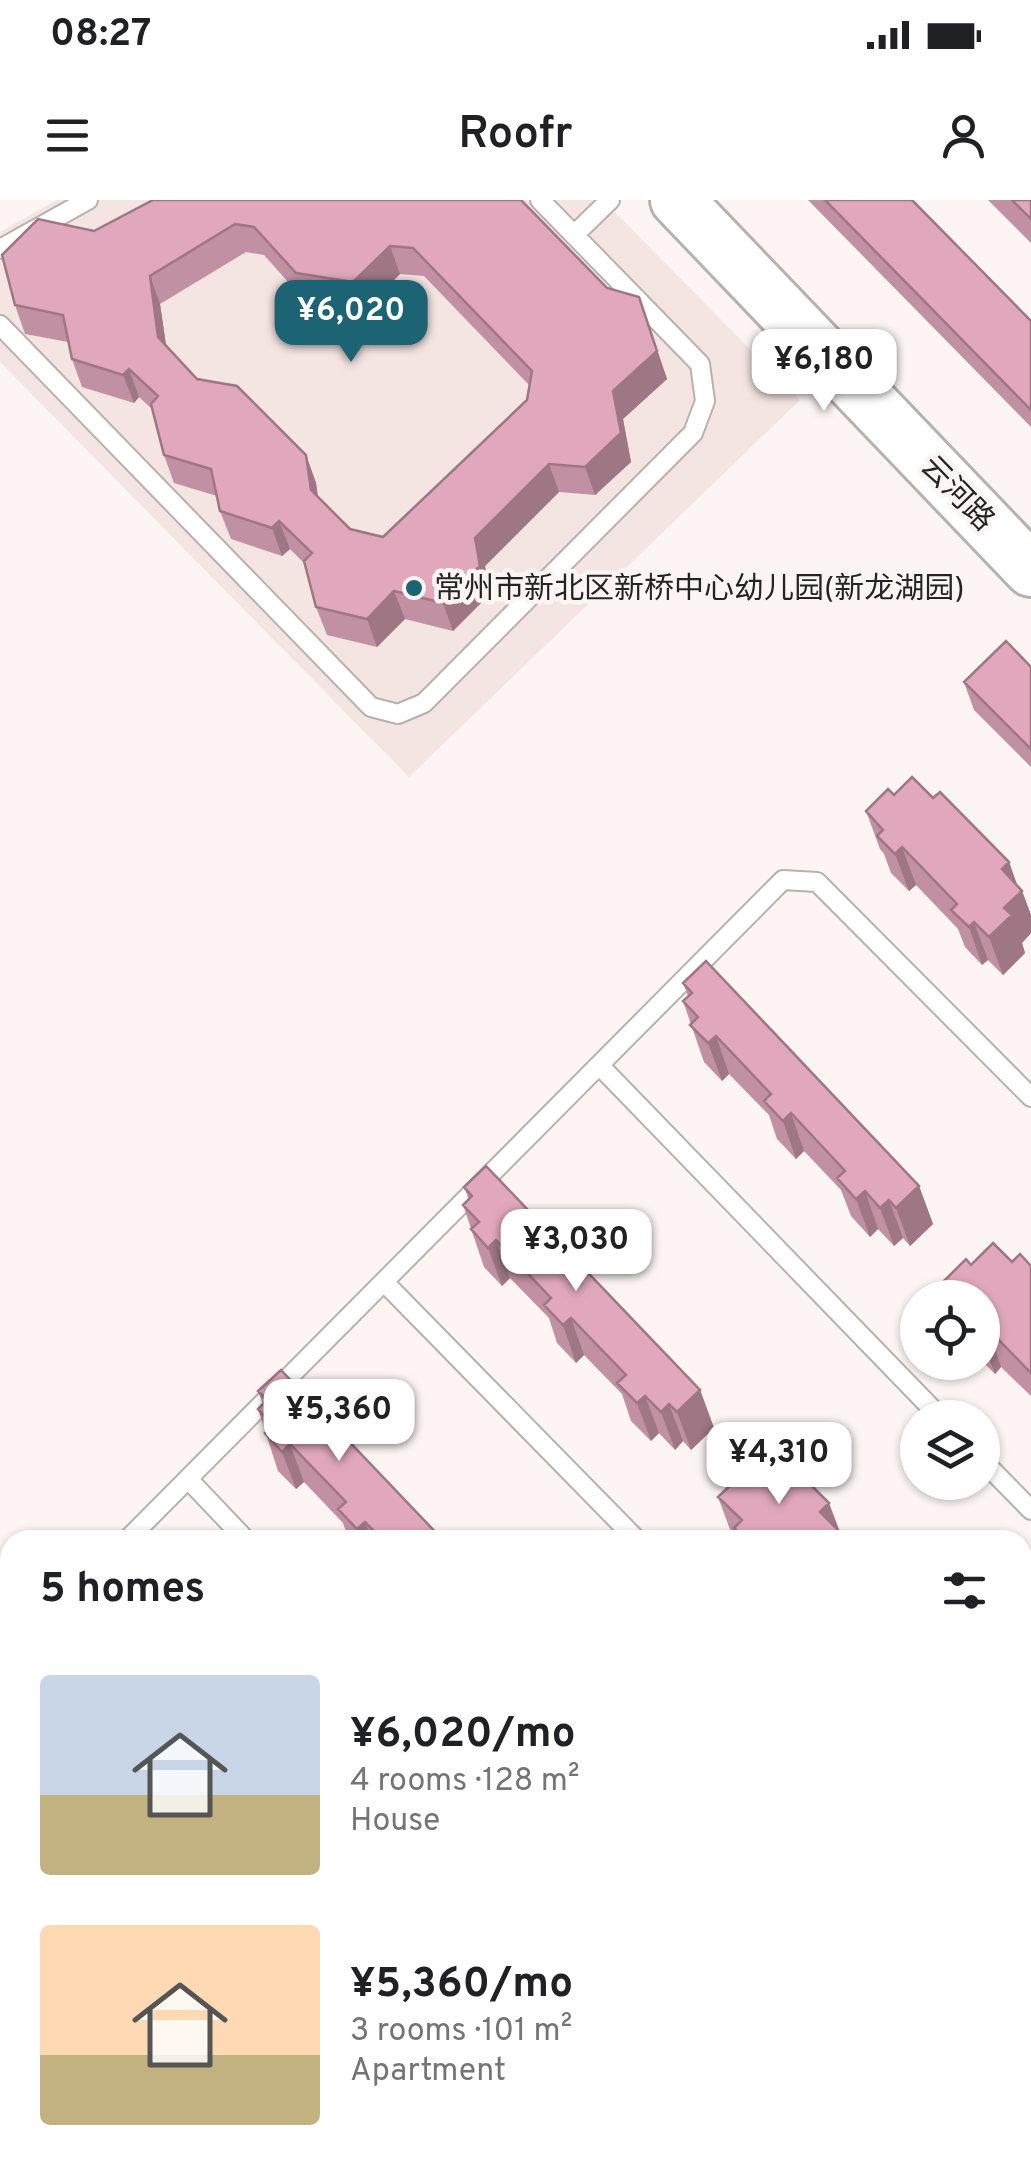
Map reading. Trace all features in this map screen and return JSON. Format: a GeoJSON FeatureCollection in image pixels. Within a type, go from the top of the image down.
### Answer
{"type":"FeatureCollection","features":[{"type":"Feature","properties":{"kind":"street","name":"云河路"},"geometry":{"type":"LineString","coordinates":[[677,200],[1031,570]]}},
{"type":"Feature","properties":{"kind":"lane"},"geometry":{"type":"LineString","coordinates":[[0,249],[88,200]]}},
{"type":"Feature","properties":{"kind":"lane"},"geometry":{"type":"LineString","coordinates":[[0,325],[371,707],[398,714],[424,704],[680,447],[693,433],[706,400],[700,364],[540,200]]}},
{"type":"Feature","properties":{"kind":"lane"},"geometry":{"type":"LineString","coordinates":[[574,235],[610,200]]}},
{"type":"Feature","properties":{"kind":"lane"},"geometry":{"type":"LineString","coordinates":[[137,1530],[784,880],[817,882],[1030,1094]]}},
{"type":"Feature","properties":{"kind":"lane"},"geometry":{"type":"LineString","coordinates":[[599,1065],[925,1400]]}},
{"type":"Feature","properties":{"kind":"lane"},"geometry":{"type":"LineString","coordinates":[[384,1282],[626,1530]]}},
{"type":"Feature","properties":{"kind":"lane"},"geometry":{"type":"LineString","coordinates":[[1000,1478],[1031,1510]]}},
{"type":"Feature","properties":{"kind":"lane"},"geometry":{"type":"LineString","coordinates":[[188,1480],[236,1530]]}},
{"type":"Feature","properties":{"kind":"shaded area","name":"常州市新北区新桥中心幼儿园(新龙湖园)"},"geometry":{"type":"Polygon","coordinates":[[[57,200],[603,200],[800,400],[409,777],[0,362],[0,232],[57,200]]]}},
{"type":"Feature","properties":{"kind":"building"},"geometry":{"type":"Polygon","coordinates":[[[153,200],[521,200],[607,288],[639,297],[657,351],[613,391],[621,433],[585,467],[549,464],[475,538],[480,566],[443,603],[394,591],[367,619],[316,607],[304,561],[312,553],[279,521],[272,528],[220,511],[211,469],[164,455],[151,404],[158,396],[129,369],[123,375],[72,359],[63,315],[15,305],[2,255],[38,219],[94,231],[153,200]],[[235,224],[150,276],[158,337],[197,379],[237,386],[306,455],[311,490],[350,529],[383,537],[527,400],[532,371],[413,248],[390,246],[353,282],[296,273],[254,227],[235,224]]]}},
{"type":"Feature","properties":{"kind":"building"},"geometry":{"type":"Polygon","coordinates":[[[825,200],[912,200],[1031,321],[1031,410],[825,200]]]}},
{"type":"Feature","properties":{"kind":"building"},"geometry":{"type":"Polygon","coordinates":[[[1012,200],[1031,200],[1031,219],[1012,200]]]}},
{"type":"Feature","properties":{"kind":"building"},"geometry":{"type":"Polygon","coordinates":[[[1006,641],[1031,667],[1031,749],[964,682],[1006,641]]]}},
{"type":"Feature","properties":{"kind":"building"},"geometry":{"type":"Polygon","coordinates":[[[912,777],[933,798],[940,792],[1009,862],[1002,869],[1022,891],[1004,908],[1012,915],[989,937],[974,922],[969,927],[951,910],[957,904],[902,847],[895,854],[877,836],[883,830],[866,811],[888,789],[894,795],[912,777]]]}},
{"type":"Feature","properties":{"kind":"building"},"geometry":{"type":"Polygon","coordinates":[[[706,961],[919,1186],[896,1208],[889,1200],[880,1208],[865,1191],[856,1199],[837,1178],[845,1171],[791,1113],[783,1121],[764,1101],[771,1094],[716,1036],[708,1043],[690,1025],[698,1017],[683,1001],[692,993],[683,983],[706,961]]]}},
{"type":"Feature","properties":{"kind":"building"},"geometry":{"type":"Polygon","coordinates":[[[486,1166],[700,1390],[677,1412],[669,1404],[661,1412],[645,1396],[637,1403],[617,1383],[626,1375],[571,1318],[563,1325],[544,1305],[551,1298],[496,1240],[488,1248],[471,1229],[479,1222],[463,1205],[472,1196],[464,1187],[486,1166]]]}},
{"type":"Feature","properties":{"kind":"building"},"geometry":{"type":"Polygon","coordinates":[[[993,1243],[1012,1262],[1020,1254],[1031,1266],[1031,1373],[1000,1341],[1000,1280],[945,1280],[966,1259],[971,1265],[993,1243]]]}},
{"type":"Feature","properties":{"kind":"building"},"geometry":{"type":"Polygon","coordinates":[[[281,1370],[433,1530],[373,1530],[365,1522],[357,1529],[338,1509],[346,1502],[290,1444],[282,1452],[265,1433],[273,1426],[258,1409],[267,1400],[258,1391],[281,1370]]]}},
{"type":"Feature","properties":{"kind":"building"},"geometry":{"type":"Polygon","coordinates":[[[769,1458],[788,1477],[796,1470],[829,1503],[820,1512],[838,1530],[736,1530],[742,1520],[718,1497],[742,1474],[747,1480],[769,1458]]]}},
{"type":"Feature","properties":{"kind":"place","name":"常州市新北区新桥中心幼儿园(新龙湖园)"},"geometry":{"type":"Point","coordinates":[414,588]}}]}
